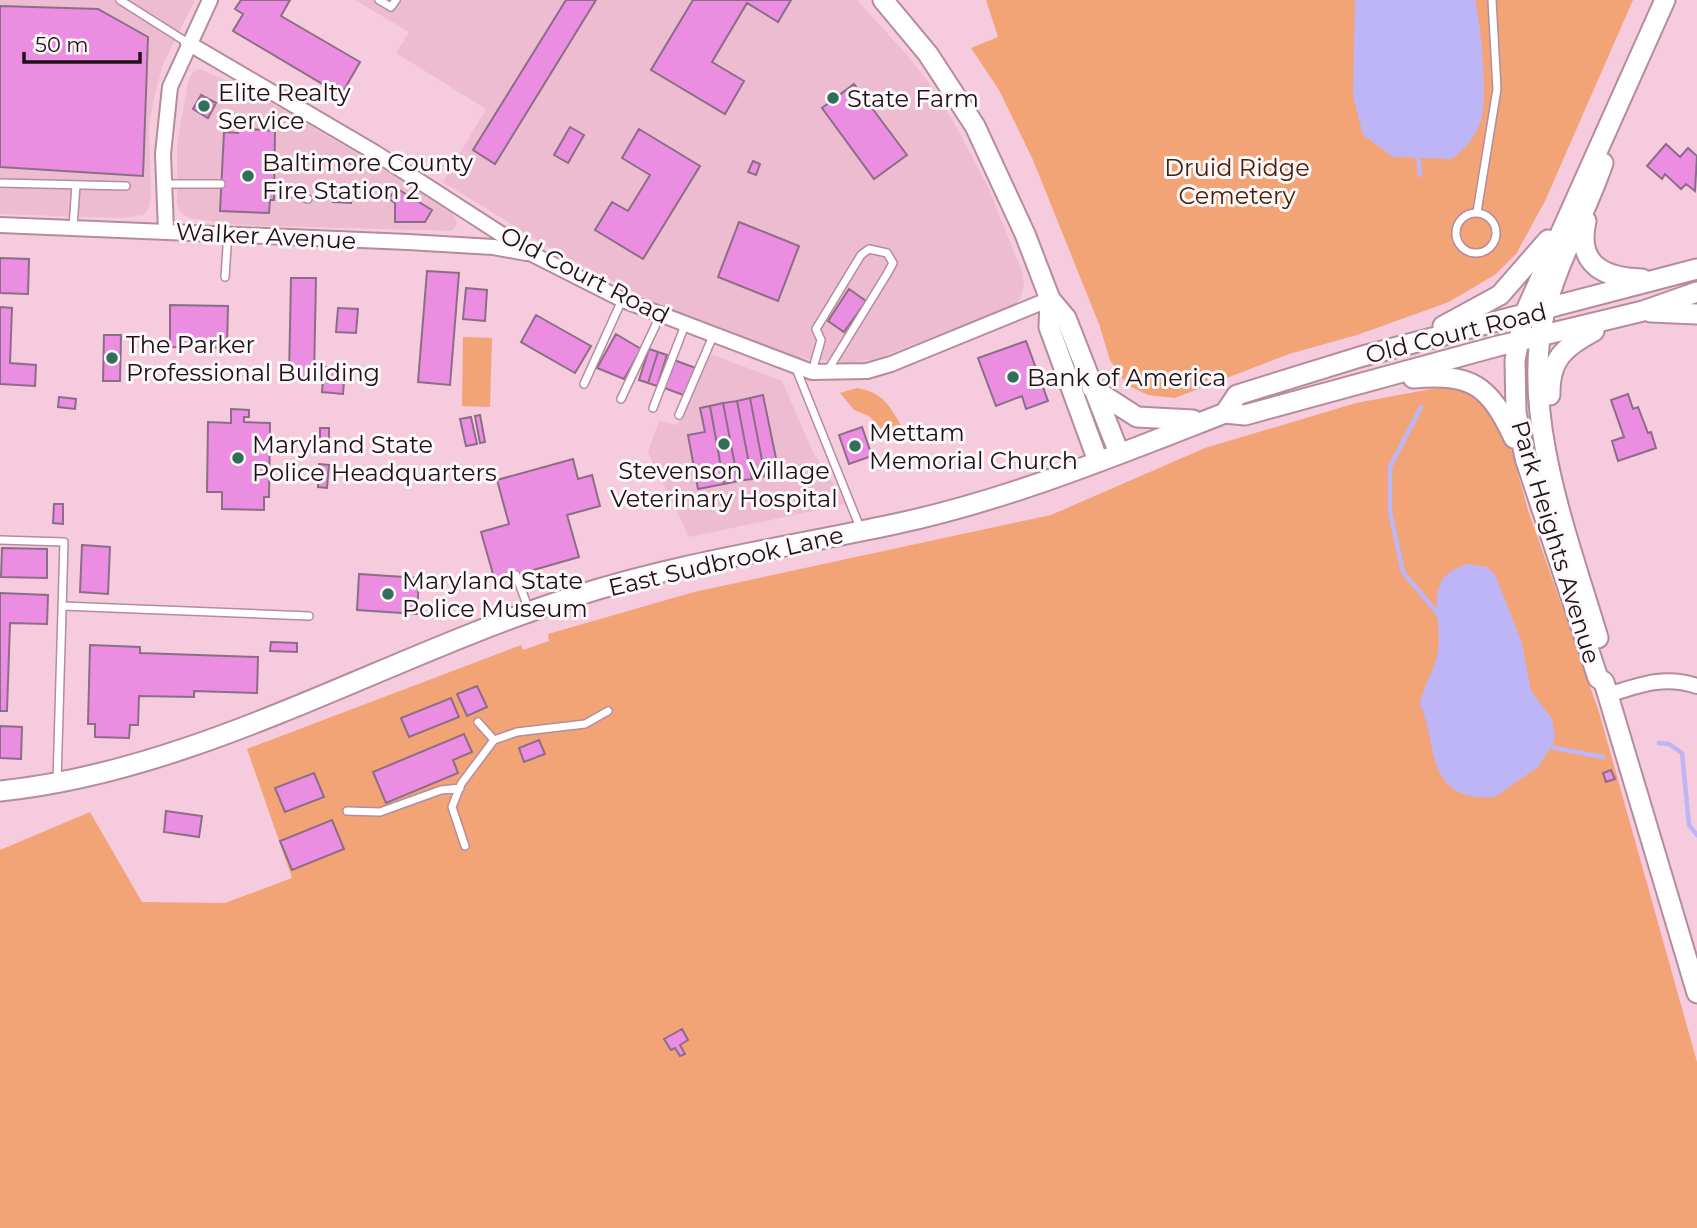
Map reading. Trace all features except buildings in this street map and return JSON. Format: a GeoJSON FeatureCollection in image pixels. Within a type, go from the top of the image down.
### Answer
{"type":"FeatureCollection","features":[{"type":"Feature","properties":{"kind":"main road"},"geometry":{"type":"LineString","coordinates":[[883,0],[928,54],[975,126],[1026,234],[1050,299],[1066,317],[1119,453]]}},
{"type":"Feature","properties":{"kind":"main road","name":"Park Heights Avenue"},"geometry":{"type":"LineString","coordinates":[[1665,0],[1611,125],[1612,135],[1578,209],[1524,314],[1515,360],[1516,412],[1525,458],[1598,678],[1606,689],[1697,993]]}},
{"type":"Feature","properties":{"kind":"main road"},"geometry":{"type":"LineString","coordinates":[[1578,209],[1592,264],[1618,278],[1657,281]]}},
{"type":"Feature","properties":{"kind":"main road"},"geometry":{"type":"LineString","coordinates":[[1410,344],[1500,295],[1578,209]]}},
{"type":"Feature","properties":{"kind":"main road","name":"Park Heights Avenue"},"geometry":{"type":"LineString","coordinates":[[1578,209],[1545,311],[1537,391],[1545,440],[1564,520],[1609,674],[1606,689]]}},
{"type":"Feature","properties":{"kind":"main road","name":"Old Court Road"},"geometry":{"type":"LineString","coordinates":[[1225,413],[1237,395],[1410,344],[1545,311],[1697,269]]}},
{"type":"Feature","properties":{"kind":"main road","name":"Old Court Road"},"geometry":{"type":"LineString","coordinates":[[1098,461],[1225,413],[1245,415],[1519,341],[1643,311],[1697,292]]}},
{"type":"Feature","properties":{"kind":"main road"},"geometry":{"type":"LineString","coordinates":[[1050,299],[1049,327],[1098,461]]}},
{"type":"Feature","properties":{"kind":"main road"},"geometry":{"type":"LineString","coordinates":[[1643,311],[1697,314]]}},
{"type":"Feature","properties":{"kind":"main road"},"geometry":{"type":"LineString","coordinates":[[1545,440],[1551,432],[1549,374],[1564,350],[1617,317]]}},
{"type":"Feature","properties":{"kind":"main road"},"geometry":{"type":"LineString","coordinates":[[1374,379],[1441,376],[1475,384],[1498,404],[1525,458]]}},
{"type":"Feature","properties":{"kind":"main road"},"geometry":{"type":"LineString","coordinates":[[1092,387],[1137,417],[1206,421]]}},
{"type":"Feature","properties":{"kind":"main road","name":"East Sudbrook Lane"},"geometry":{"type":"LineString","coordinates":[[0,791],[57,783],[170,753],[529,611],[667,572],[982,502],[1098,461]]}},
{"type":"Feature","properties":{"kind":"street"},"geometry":{"type":"LineString","coordinates":[[166,231],[166,108],[170,87],[210,0]]}},
{"type":"Feature","properties":{"kind":"street","name":"Old Court Road"},"geometry":{"type":"LineString","coordinates":[[188,43],[374,152],[532,254],[660,316],[819,373],[867,371],[891,364],[1050,299]]}},
{"type":"Feature","properties":{"kind":"street","name":"Walker Avenue"},"geometry":{"type":"LineString","coordinates":[[0,225],[228,233],[493,247],[532,254]]}},
{"type":"Feature","properties":{"kind":"street"},"geometry":{"type":"LineString","coordinates":[[1606,689],[1672,680],[1697,686]]}},
{"type":"Feature","properties":{"kind":"lane","name":"Old Court Road"},"geometry":{"type":"LineString","coordinates":[[120,0],[188,43]]}},
{"type":"Feature","properties":{"kind":"lane"},"geometry":{"type":"LineString","coordinates":[[379,0],[391,7],[396,0]]}},
{"type":"Feature","properties":{"kind":"lane"},"geometry":{"type":"LineString","coordinates":[[1477,212],[1497,89],[1493,0]]}},
{"type":"Feature","properties":{"kind":"lane"},"geometry":{"type":"LineString","coordinates":[[0,183],[126,186]]}},
{"type":"Feature","properties":{"kind":"lane"},"geometry":{"type":"LineString","coordinates":[[164,184],[221,184]]}},
{"type":"Feature","properties":{"kind":"lane"},"geometry":{"type":"LineString","coordinates":[[73,227],[76,185]]}},
{"type":"Feature","properties":{"kind":"lane"},"geometry":{"type":"LineString","coordinates":[[275,186],[309,200]]}},
{"type":"Feature","properties":{"kind":"lane"},"geometry":{"type":"LineString","coordinates":[[1477,212],[1493,221],[1496,239],[1484,252],[1475,254],[1459,245],[1456,236],[1461,219],[1477,212]]}},
{"type":"Feature","properties":{"kind":"lane"},"geometry":{"type":"LineString","coordinates":[[225,278],[228,233]]}},
{"type":"Feature","properties":{"kind":"lane"},"geometry":{"type":"LineString","coordinates":[[869,249],[887,253],[893,263],[887,274],[819,373],[821,340],[816,329],[861,255],[869,249]]}},
{"type":"Feature","properties":{"kind":"lane"},"geometry":{"type":"LineString","coordinates":[[584,384],[623,300]]}},
{"type":"Feature","properties":{"kind":"lane"},"geometry":{"type":"LineString","coordinates":[[621,399],[660,316]]}},
{"type":"Feature","properties":{"kind":"lane"},"geometry":{"type":"LineString","coordinates":[[653,408],[685,325]]}},
{"type":"Feature","properties":{"kind":"lane"},"geometry":{"type":"LineString","coordinates":[[679,415],[713,336]]}},
{"type":"Feature","properties":{"kind":"lane"},"geometry":{"type":"LineString","coordinates":[[794,365],[861,530]]}},
{"type":"Feature","properties":{"kind":"lane"},"geometry":{"type":"LineString","coordinates":[[0,540],[64,542],[57,783]]}},
{"type":"Feature","properties":{"kind":"lane"},"geometry":{"type":"LineString","coordinates":[[516,575],[529,611]]}},
{"type":"Feature","properties":{"kind":"lane"},"geometry":{"type":"LineString","coordinates":[[62,606],[309,616]]}},
{"type":"Feature","properties":{"kind":"lane"},"geometry":{"type":"LineString","coordinates":[[466,846],[452,807],[460,788],[494,740],[517,732],[585,724],[608,711]]}},
{"type":"Feature","properties":{"kind":"lane"},"geometry":{"type":"LineString","coordinates":[[478,722],[494,740]]}},
{"type":"Feature","properties":{"kind":"lane"},"geometry":{"type":"LineString","coordinates":[[347,811],[380,812],[441,790],[460,788]]}},
{"type":"Feature","properties":{"kind":"shaded area"},"geometry":{"type":"Polygon","coordinates":[[[0,0],[195,0],[163,64],[154,98],[149,126],[151,196],[144,215],[119,218],[0,214],[0,0]]]}},
{"type":"Feature","properties":{"kind":"shaded area"},"geometry":{"type":"Polygon","coordinates":[[[355,0],[857,0],[908,56],[938,95],[958,130],[988,187],[1023,274],[1024,287],[1020,298],[1015,305],[876,359],[847,363],[799,358],[649,300],[558,253],[443,182],[486,109],[396,53],[409,32],[355,0]]]}},
{"type":"Feature","properties":{"kind":"shaded area"},"geometry":{"type":"Polygon","coordinates":[[[1355,0],[1475,0],[1483,61],[1483,110],[1473,137],[1451,159],[1393,157],[1363,135],[1353,95],[1355,0]]]}},
{"type":"Feature","properties":{"kind":"shaded area"},"geometry":{"type":"Polygon","coordinates":[[[199,69],[244,87],[449,208],[457,221],[455,228],[451,231],[239,225],[189,218],[181,213],[177,204],[177,145],[188,82],[192,73],[199,69]]]}},
{"type":"Feature","properties":{"kind":"shaded area"},"geometry":{"type":"Polygon","coordinates":[[[711,354],[782,381],[813,452],[846,504],[689,537],[648,452],[659,421],[677,425],[711,354]]]}},
{"type":"Feature","properties":{"kind":"shaded area"},"geometry":{"type":"Polygon","coordinates":[[[1468,564],[1487,567],[1495,574],[1522,643],[1531,691],[1552,719],[1555,736],[1538,767],[1495,797],[1472,796],[1456,791],[1445,781],[1433,754],[1420,704],[1438,652],[1439,588],[1444,578],[1453,570],[1468,564]]]}},
{"type":"Feature","properties":{"kind":"green space","name":"Druid Ridge Cemetery"},"geometry":{"type":"Polygon","coordinates":[[[986,0],[1633,0],[1545,201],[1516,254],[1496,274],[1449,302],[1357,335],[1289,354],[1175,398],[1148,395],[1127,385],[1110,360],[1099,324],[1033,160],[999,90],[971,48],[998,37],[986,0]]]}},
{"type":"Feature","properties":{"kind":"green space"},"geometry":{"type":"Polygon","coordinates":[[[463,337],[492,338],[490,407],[462,406],[463,337]]]}},
{"type":"Feature","properties":{"kind":"green space"},"geometry":{"type":"Polygon","coordinates":[[[1442,387],[1465,389],[1482,396],[1507,434],[1528,510],[1599,712],[1697,1062],[1697,1228],[0,1228],[0,850],[90,812],[142,902],[225,903],[292,878],[247,749],[521,645],[523,650],[549,641],[548,634],[694,592],[1051,515],[1205,448],[1356,403],[1442,387]]]}},
{"type":"Feature","properties":{"kind":"green space"},"geometry":{"type":"Polygon","coordinates":[[[857,388],[874,393],[886,402],[903,429],[890,438],[869,416],[854,410],[840,393],[857,388]]]}},
{"type":"Feature","properties":{"kind":"waterway"},"geometry":{"type":"LineString","coordinates":[[1418,155],[1420,175]]}},
{"type":"Feature","properties":{"kind":"waterway"},"geometry":{"type":"LineString","coordinates":[[1421,407],[1390,467],[1390,512],[1403,572],[1439,615]]}},
{"type":"Feature","properties":{"kind":"waterway"},"geometry":{"type":"LineString","coordinates":[[1548,743],[1555,748],[1603,757]]}},
{"type":"Feature","properties":{"kind":"waterway"},"geometry":{"type":"LineString","coordinates":[[1659,743],[1669,744],[1682,753],[1689,825],[1697,835]]}},
{"type":"Feature","properties":{"kind":"place","name":"State Farm"},"geometry":{"type":"Point","coordinates":[833,98]}},
{"type":"Feature","properties":{"kind":"place","name":"Elite Realty Service"},"geometry":{"type":"Point","coordinates":[204,106]}},
{"type":"Feature","properties":{"kind":"place","name":"Baltimore County Fire Station 2"},"geometry":{"type":"Point","coordinates":[248,176]}},
{"type":"Feature","properties":{"kind":"place","name":"The Parker Professional Building"},"geometry":{"type":"Point","coordinates":[112,358]}},
{"type":"Feature","properties":{"kind":"place","name":"Bank of America"},"geometry":{"type":"Point","coordinates":[1013,377]}},
{"type":"Feature","properties":{"kind":"place","name":"Stevenson Village Veterinary Hospital"},"geometry":{"type":"Point","coordinates":[724,444]}},
{"type":"Feature","properties":{"kind":"place","name":"Mettam Memorial Church"},"geometry":{"type":"Point","coordinates":[855,446]}},
{"type":"Feature","properties":{"kind":"place","name":"Maryland State Police Headquarters"},"geometry":{"type":"Point","coordinates":[238,458]}},
{"type":"Feature","properties":{"kind":"place","name":"Maryland State Police Museum"},"geometry":{"type":"Point","coordinates":[388,594]}}]}
